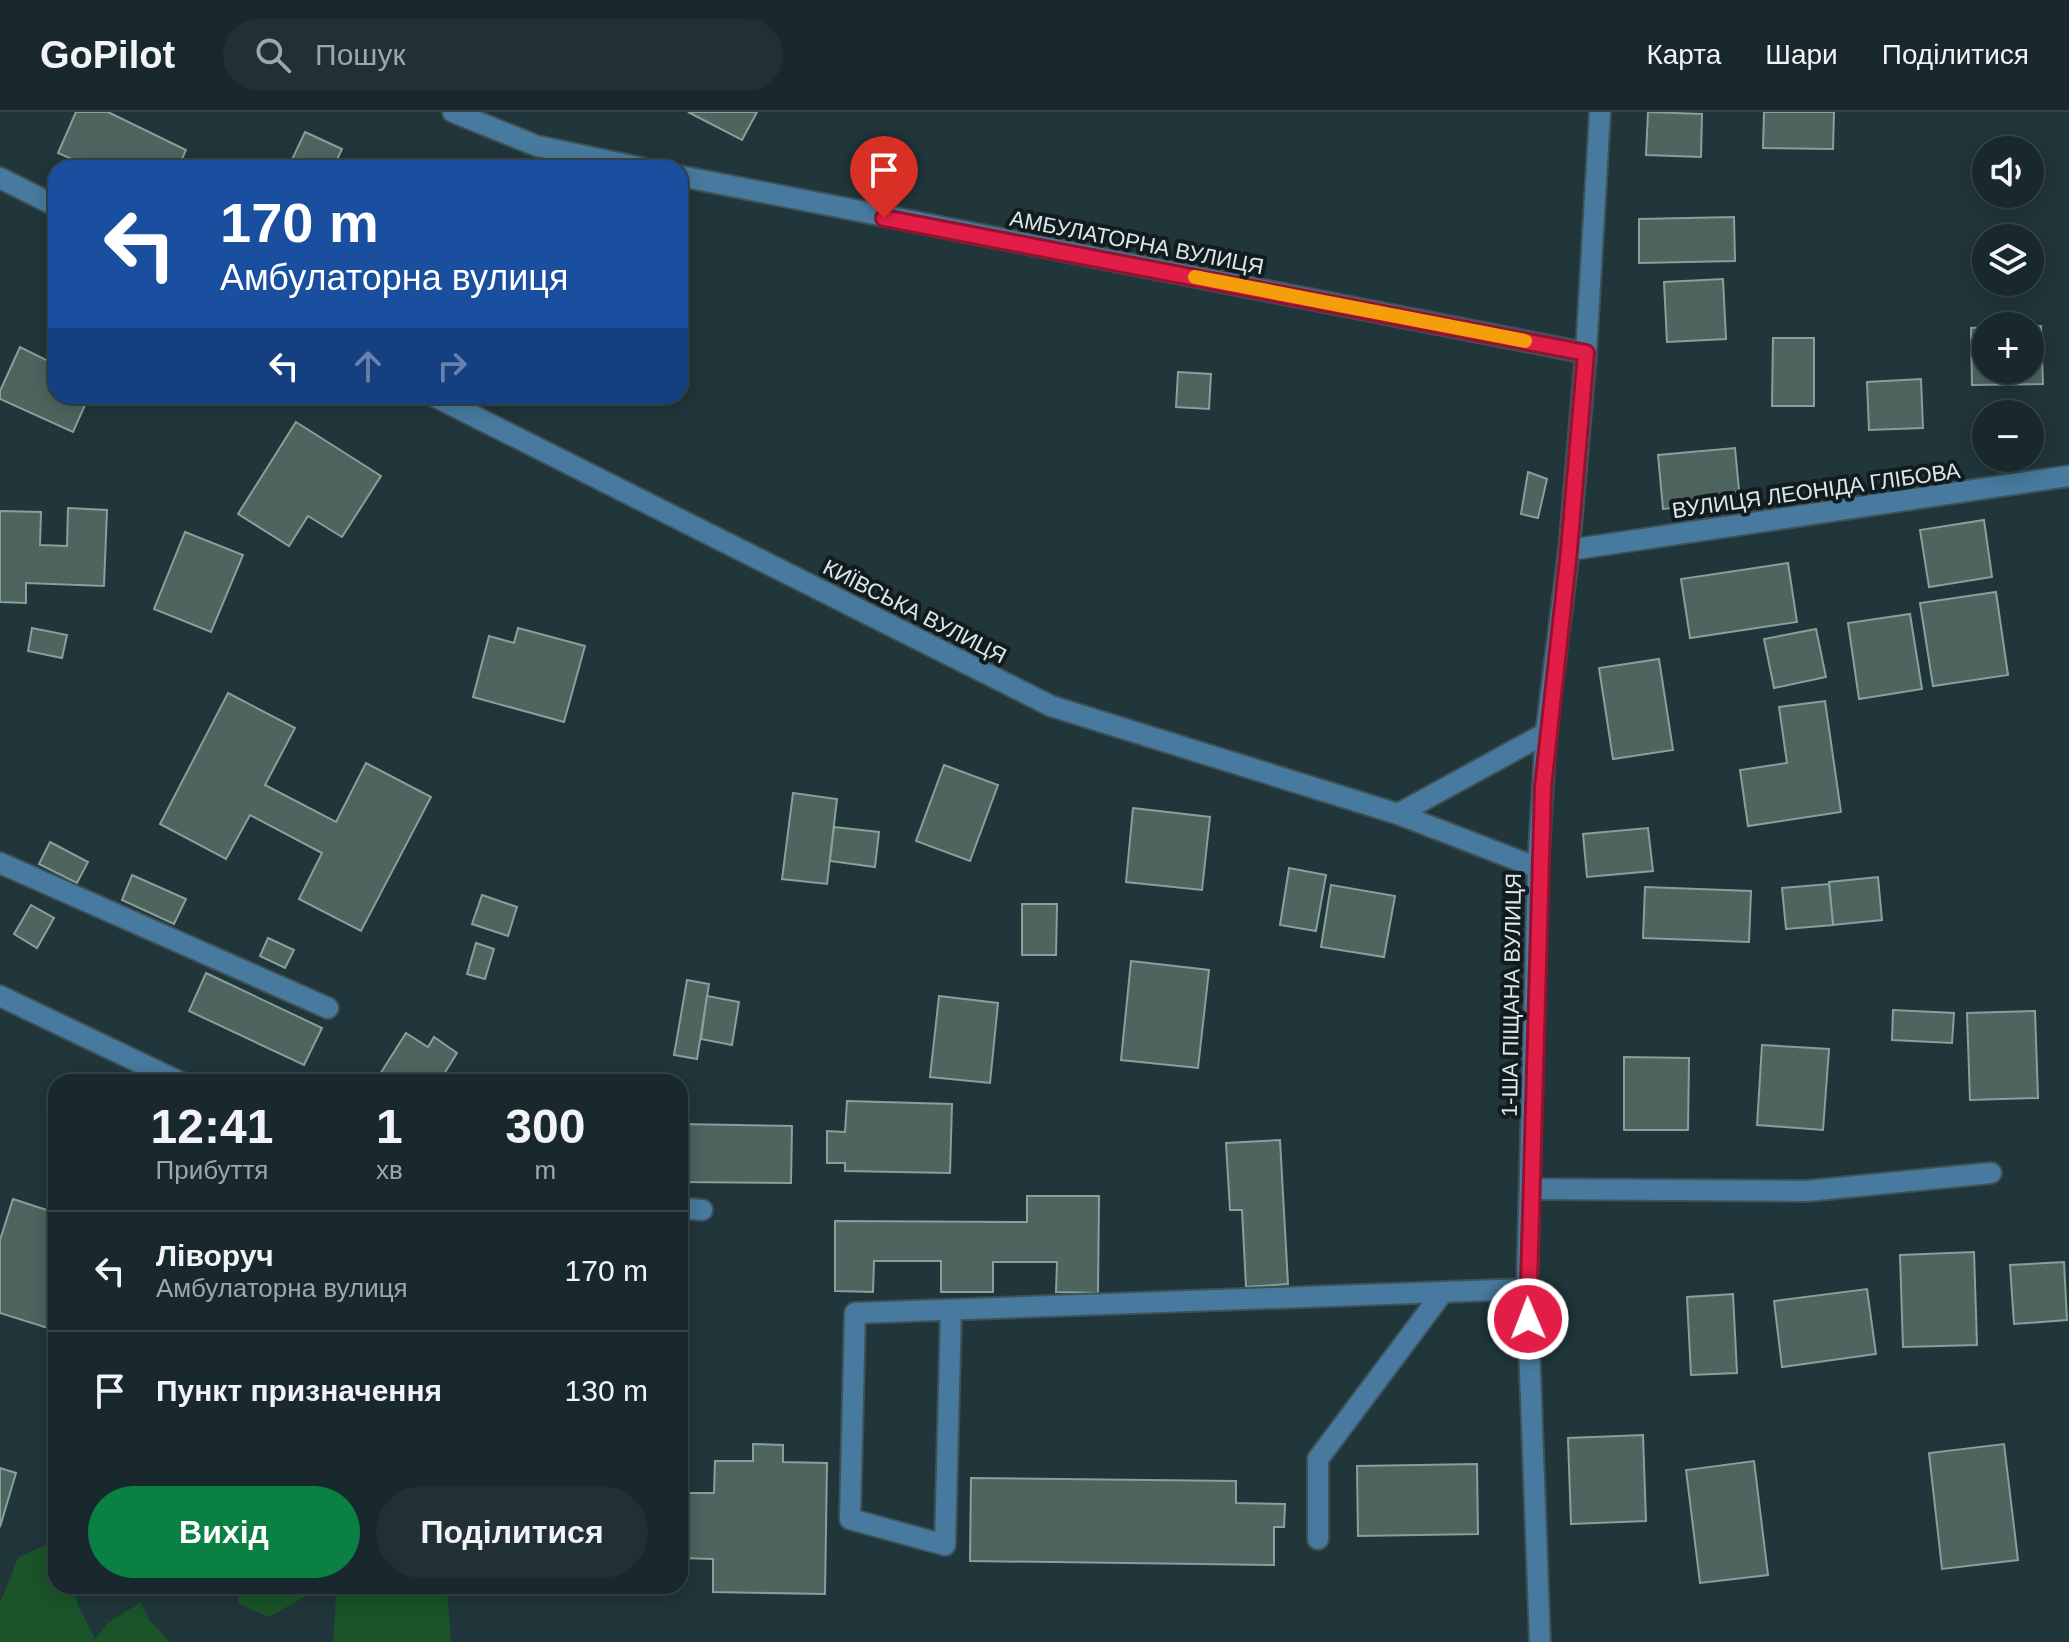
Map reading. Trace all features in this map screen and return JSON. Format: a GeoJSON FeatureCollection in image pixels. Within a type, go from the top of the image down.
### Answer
{"type":"FeatureCollection","features":[{"type":"Feature","properties":{"kind":"street"},"geometry":{"type":"LineString","coordinates":[[453,112],[537,146],[604,160]]}},
{"type":"Feature","properties":{"kind":"street","name":"1-ША ПІЩАНА ВУЛИЦЯ"},"geometry":{"type":"LineString","coordinates":[[1540,1642],[1527,1289],[1538,868],[1546,733],[1569,550],[1586,353],[1600,112]]}},
{"type":"Feature","properties":{"kind":"street"},"geometry":{"type":"LineString","coordinates":[[0,178],[48,202]]}},
{"type":"Feature","properties":{"kind":"street","name":"АМБУЛАТОРНА ВУЛИЦЯ"},"geometry":{"type":"LineString","coordinates":[[688,178],[1586,353]]}},
{"type":"Feature","properties":{"kind":"street","name":"КИЇВСЬКА ВУЛИЦЯ"},"geometry":{"type":"LineString","coordinates":[[450,404],[1051,706],[1398,814],[1538,868]]}},
{"type":"Feature","properties":{"kind":"street","name":"ВУЛИЦЯ ЛЕОНІДА ГЛІБОВА"},"geometry":{"type":"LineString","coordinates":[[1569,550],[2069,476]]}},
{"type":"Feature","properties":{"kind":"street"},"geometry":{"type":"LineString","coordinates":[[1398,814],[1546,733]]}},
{"type":"Feature","properties":{"kind":"street"},"geometry":{"type":"LineString","coordinates":[[0,863],[328,1008]]}},
{"type":"Feature","properties":{"kind":"street"},"geometry":{"type":"LineString","coordinates":[[0,996],[163,1074]]}},
{"type":"Feature","properties":{"kind":"street"},"geometry":{"type":"LineString","coordinates":[[1531,1189],[1807,1191],[1991,1173]]}},
{"type":"Feature","properties":{"kind":"street"},"geometry":{"type":"LineString","coordinates":[[688,1209],[702,1210]]}},
{"type":"Feature","properties":{"kind":"street"},"geometry":{"type":"LineString","coordinates":[[951,1310],[945,1545],[850,1519],[855,1313],[1527,1289]]}},
{"type":"Feature","properties":{"kind":"street"},"geometry":{"type":"LineString","coordinates":[[1318,1539],[1318,1459],[1443,1292]]}},
{"type":"Feature","properties":{"kind":"green space"},"geometry":{"type":"Polygon","coordinates":[[[48,1543],[48,1594],[76,1594],[95,1639],[109,1622],[141,1602],[149,1620],[170,1642],[0,1642],[0,1603],[18,1558],[48,1543]]]}},
{"type":"Feature","properties":{"kind":"green space"},"geometry":{"type":"Polygon","coordinates":[[[237,1594],[309,1594],[269,1617],[239,1604],[237,1594]]]}},
{"type":"Feature","properties":{"kind":"green space"},"geometry":{"type":"Polygon","coordinates":[[[331,1594],[448,1594],[451,1642],[333,1642],[336,1597],[331,1594]]]}},
{"type":"Feature","properties":{"kind":"building"},"geometry":{"type":"Polygon","coordinates":[[[76,112],[108,112],[186,150],[182,160],[74,160],[58,153],[76,112]]]}},
{"type":"Feature","properties":{"kind":"building"},"geometry":{"type":"Polygon","coordinates":[[[688,112],[757,112],[742,140],[688,112]]]}},
{"type":"Feature","properties":{"kind":"building"},"geometry":{"type":"Polygon","coordinates":[[[1648,112],[1702,114],[1701,157],[1646,155],[1648,112]]]}},
{"type":"Feature","properties":{"kind":"building"},"geometry":{"type":"Polygon","coordinates":[[[1764,112],[1834,112],[1833,149],[1763,148],[1764,112]]]}},
{"type":"Feature","properties":{"kind":"building"},"geometry":{"type":"Polygon","coordinates":[[[305,132],[342,149],[337,160],[292,160],[305,132]]]}},
{"type":"Feature","properties":{"kind":"building"},"geometry":{"type":"Polygon","coordinates":[[[1734,217],[1735,261],[1639,263],[1639,219],[1734,217]]]}},
{"type":"Feature","properties":{"kind":"building"},"geometry":{"type":"Polygon","coordinates":[[[1723,279],[1726,339],[1667,342],[1664,282],[1723,279]]]}},
{"type":"Feature","properties":{"kind":"building"},"geometry":{"type":"Polygon","coordinates":[[[1971,328],[1972,384],[2043,384],[1972,385],[1971,328]]]}},
{"type":"Feature","properties":{"kind":"building"},"geometry":{"type":"Polygon","coordinates":[[[1773,338],[1814,338],[1814,406],[1772,406],[1773,338]]]}},
{"type":"Feature","properties":{"kind":"building"},"geometry":{"type":"Polygon","coordinates":[[[20,347],[48,361],[48,404],[85,404],[73,432],[0,399],[0,391],[20,347]]]}},
{"type":"Feature","properties":{"kind":"building"},"geometry":{"type":"Polygon","coordinates":[[[1178,372],[1211,374],[1209,409],[1176,407],[1178,372]]]}},
{"type":"Feature","properties":{"kind":"building"},"geometry":{"type":"Polygon","coordinates":[[[1921,379],[1923,428],[1869,430],[1867,382],[1921,379]]]}},
{"type":"Feature","properties":{"kind":"building"},"geometry":{"type":"Polygon","coordinates":[[[296,422],[381,476],[342,537],[308,516],[289,546],[238,514],[296,422]]]}},
{"type":"Feature","properties":{"kind":"building"},"geometry":{"type":"Polygon","coordinates":[[[1735,448],[1740,501],[1663,509],[1658,455],[1735,448]]]}},
{"type":"Feature","properties":{"kind":"building"},"geometry":{"type":"Polygon","coordinates":[[[1528,472],[1547,479],[1538,518],[1521,514],[1528,472]]]}},
{"type":"Feature","properties":{"kind":"building"},"geometry":{"type":"Polygon","coordinates":[[[68,508],[107,510],[104,586],[26,583],[26,603],[0,602],[0,511],[41,512],[40,545],[67,546],[68,508]]]}},
{"type":"Feature","properties":{"kind":"building"},"geometry":{"type":"Polygon","coordinates":[[[1984,520],[1992,577],[1929,587],[1920,530],[1984,520]]]}},
{"type":"Feature","properties":{"kind":"building"},"geometry":{"type":"Polygon","coordinates":[[[185,532],[243,555],[211,632],[154,609],[185,532]]]}},
{"type":"Feature","properties":{"kind":"building"},"geometry":{"type":"Polygon","coordinates":[[[1788,563],[1797,622],[1690,638],[1681,579],[1788,563]]]}},
{"type":"Feature","properties":{"kind":"building"},"geometry":{"type":"Polygon","coordinates":[[[1996,592],[2008,675],[1933,686],[1920,603],[1996,592]]]}},
{"type":"Feature","properties":{"kind":"building"},"geometry":{"type":"Polygon","coordinates":[[[1910,614],[1922,689],[1859,699],[1848,623],[1910,614]]]}},
{"type":"Feature","properties":{"kind":"building"},"geometry":{"type":"Polygon","coordinates":[[[32,628],[67,635],[62,658],[28,651],[32,628]]]}},
{"type":"Feature","properties":{"kind":"building"},"geometry":{"type":"Polygon","coordinates":[[[518,628],[585,646],[564,722],[473,697],[489,636],[514,643],[518,628]]]}},
{"type":"Feature","properties":{"kind":"building"},"geometry":{"type":"Polygon","coordinates":[[[1816,629],[1826,677],[1774,688],[1764,639],[1816,629]]]}},
{"type":"Feature","properties":{"kind":"building"},"geometry":{"type":"Polygon","coordinates":[[[1659,659],[1673,750],[1613,759],[1599,668],[1659,659]]]}},
{"type":"Feature","properties":{"kind":"building"},"geometry":{"type":"Polygon","coordinates":[[[228,693],[295,728],[265,785],[336,822],[366,763],[431,797],[361,931],[299,899],[322,853],[250,815],[226,859],[160,824],[228,693]]]}},
{"type":"Feature","properties":{"kind":"building"},"geometry":{"type":"Polygon","coordinates":[[[1825,701],[1841,812],[1748,826],[1740,770],[1787,763],[1779,707],[1825,701]]]}},
{"type":"Feature","properties":{"kind":"building"},"geometry":{"type":"Polygon","coordinates":[[[944,765],[998,785],[970,861],[916,841],[944,765]]]}},
{"type":"Feature","properties":{"kind":"building"},"geometry":{"type":"Polygon","coordinates":[[[793,793],[837,799],[827,884],[782,879],[793,793]]]}},
{"type":"Feature","properties":{"kind":"building"},"geometry":{"type":"Polygon","coordinates":[[[1133,808],[1210,817],[1202,890],[1126,882],[1133,808]]]}},
{"type":"Feature","properties":{"kind":"building"},"geometry":{"type":"Polygon","coordinates":[[[834,827],[879,832],[875,867],[830,861],[834,827]]]}},
{"type":"Feature","properties":{"kind":"building"},"geometry":{"type":"Polygon","coordinates":[[[1648,828],[1653,871],[1587,877],[1583,834],[1648,828]]]}},
{"type":"Feature","properties":{"kind":"building"},"geometry":{"type":"Polygon","coordinates":[[[50,842],[88,862],[77,883],[39,864],[50,842]]]}},
{"type":"Feature","properties":{"kind":"building"},"geometry":{"type":"Polygon","coordinates":[[[1289,868],[1326,875],[1316,931],[1280,925],[1289,868]]]}},
{"type":"Feature","properties":{"kind":"building"},"geometry":{"type":"Polygon","coordinates":[[[132,875],[186,899],[174,924],[122,900],[132,875]]]}},
{"type":"Feature","properties":{"kind":"building"},"geometry":{"type":"Polygon","coordinates":[[[1878,877],[1882,920],[1833,925],[1829,882],[1878,877]]]}},
{"type":"Feature","properties":{"kind":"building"},"geometry":{"type":"Polygon","coordinates":[[[1829,884],[1833,925],[1786,929],[1782,888],[1829,884]]]}},
{"type":"Feature","properties":{"kind":"building"},"geometry":{"type":"Polygon","coordinates":[[[1331,885],[1395,896],[1384,957],[1321,947],[1331,885]]]}},
{"type":"Feature","properties":{"kind":"building"},"geometry":{"type":"Polygon","coordinates":[[[1645,887],[1751,891],[1749,942],[1643,938],[1645,887]]]}},
{"type":"Feature","properties":{"kind":"building"},"geometry":{"type":"Polygon","coordinates":[[[482,895],[517,907],[508,936],[472,924],[482,895]]]}},
{"type":"Feature","properties":{"kind":"building"},"geometry":{"type":"Polygon","coordinates":[[[1022,904],[1057,904],[1056,955],[1022,955],[1022,904]]]}},
{"type":"Feature","properties":{"kind":"building"},"geometry":{"type":"Polygon","coordinates":[[[31,905],[54,918],[37,948],[14,934],[31,905]]]}},
{"type":"Feature","properties":{"kind":"building"},"geometry":{"type":"Polygon","coordinates":[[[268,938],[294,950],[285,968],[260,956],[268,938]]]}},
{"type":"Feature","properties":{"kind":"building"},"geometry":{"type":"Polygon","coordinates":[[[476,943],[494,949],[485,979],[467,974],[476,943]]]}},
{"type":"Feature","properties":{"kind":"building"},"geometry":{"type":"Polygon","coordinates":[[[1131,961],[1209,970],[1198,1068],[1121,1060],[1131,961]]]}},
{"type":"Feature","properties":{"kind":"building"},"geometry":{"type":"Polygon","coordinates":[[[206,973],[322,1028],[304,1065],[189,1011],[206,973]]]}},
{"type":"Feature","properties":{"kind":"building"},"geometry":{"type":"Polygon","coordinates":[[[687,980],[709,984],[697,1059],[674,1055],[687,980]]]}},
{"type":"Feature","properties":{"kind":"building"},"geometry":{"type":"Polygon","coordinates":[[[707,996],[739,1002],[732,1045],[701,1039],[707,996]]]}},
{"type":"Feature","properties":{"kind":"building"},"geometry":{"type":"Polygon","coordinates":[[[939,996],[998,1003],[990,1083],[930,1077],[939,996]]]}},
{"type":"Feature","properties":{"kind":"building"},"geometry":{"type":"Polygon","coordinates":[[[1893,1010],[1954,1013],[1952,1043],[1892,1040],[1893,1010]]]}},
{"type":"Feature","properties":{"kind":"building"},"geometry":{"type":"Polygon","coordinates":[[[2035,1011],[2038,1098],[1970,1100],[1967,1013],[2035,1011]]]}},
{"type":"Feature","properties":{"kind":"building"},"geometry":{"type":"Polygon","coordinates":[[[406,1033],[428,1047],[434,1037],[457,1053],[444,1074],[380,1074],[406,1033]]]}},
{"type":"Feature","properties":{"kind":"building"},"geometry":{"type":"Polygon","coordinates":[[[1762,1045],[1829,1049],[1823,1130],[1757,1125],[1762,1045]]]}},
{"type":"Feature","properties":{"kind":"building"},"geometry":{"type":"Polygon","coordinates":[[[1624,1057],[1689,1058],[1688,1130],[1624,1130],[1624,1057]]]}},
{"type":"Feature","properties":{"kind":"building"},"geometry":{"type":"Polygon","coordinates":[[[847,1101],[952,1104],[950,1173],[845,1171],[845,1163],[827,1163],[827,1131],[845,1132],[847,1101]]]}},
{"type":"Feature","properties":{"kind":"building"},"geometry":{"type":"Polygon","coordinates":[[[688,1124],[792,1126],[791,1183],[688,1182],[688,1124]]]}},
{"type":"Feature","properties":{"kind":"building"},"geometry":{"type":"Polygon","coordinates":[[[1280,1140],[1288,1284],[1246,1287],[1242,1210],[1230,1210],[1226,1143],[1280,1140]]]}},
{"type":"Feature","properties":{"kind":"building"},"geometry":{"type":"Polygon","coordinates":[[[1027,1196],[1099,1196],[1098,1293],[1056,1292],[1057,1262],[993,1262],[993,1292],[941,1292],[941,1261],[874,1261],[873,1292],[835,1291],[835,1221],[1027,1222],[1027,1196]]]}},
{"type":"Feature","properties":{"kind":"building"},"geometry":{"type":"Polygon","coordinates":[[[13,1199],[48,1210],[48,1328],[0,1313],[0,1240],[13,1199]]]}},
{"type":"Feature","properties":{"kind":"building"},"geometry":{"type":"Polygon","coordinates":[[[1974,1252],[1977,1345],[1903,1347],[1900,1255],[1974,1252]]]}},
{"type":"Feature","properties":{"kind":"building"},"geometry":{"type":"Polygon","coordinates":[[[2064,1262],[2067,1320],[2014,1324],[2010,1265],[2064,1262]]]}},
{"type":"Feature","properties":{"kind":"building"},"geometry":{"type":"Polygon","coordinates":[[[1867,1289],[1876,1354],[1782,1367],[1774,1301],[1867,1289]]]}},
{"type":"Feature","properties":{"kind":"building"},"geometry":{"type":"Polygon","coordinates":[[[1733,1294],[1737,1373],[1691,1375],[1687,1297],[1733,1294]]]}},
{"type":"Feature","properties":{"kind":"building"},"geometry":{"type":"Polygon","coordinates":[[[1643,1435],[1646,1521],[1571,1524],[1568,1438],[1643,1435]]]}},
{"type":"Feature","properties":{"kind":"building"},"geometry":{"type":"Polygon","coordinates":[[[753,1444],[783,1445],[783,1462],[827,1463],[825,1594],[713,1592],[713,1559],[688,1558],[688,1493],[714,1493],[715,1461],[753,1461],[753,1444]]]}},
{"type":"Feature","properties":{"kind":"building"},"geometry":{"type":"Polygon","coordinates":[[[2004,1444],[2018,1560],[1942,1569],[1929,1453],[2004,1444]]]}},
{"type":"Feature","properties":{"kind":"building"},"geometry":{"type":"Polygon","coordinates":[[[1754,1461],[1768,1575],[1700,1583],[1686,1470],[1754,1461]]]}},
{"type":"Feature","properties":{"kind":"building"},"geometry":{"type":"Polygon","coordinates":[[[1477,1464],[1478,1534],[1358,1536],[1357,1466],[1477,1464]]]}},
{"type":"Feature","properties":{"kind":"building"},"geometry":{"type":"Polygon","coordinates":[[[0,1468],[16,1473],[0,1527],[0,1468]]]}},
{"type":"Feature","properties":{"kind":"building"},"geometry":{"type":"Polygon","coordinates":[[[971,1478],[1236,1481],[1236,1503],[1285,1504],[1284,1527],[1274,1527],[1274,1565],[970,1561],[971,1478]]]}},
{"type":"Feature","properties":{"kind":"slow traffic"},"geometry":{"type":"LineString","coordinates":[[1195,277],[1525,341]]}},
{"type":"Feature","properties":{"kind":"route"},"geometry":{"type":"LineString","coordinates":[[884,218],[1586,353],[1569,550],[1546,733],[1538,868],[1528,1319]]}}]}
